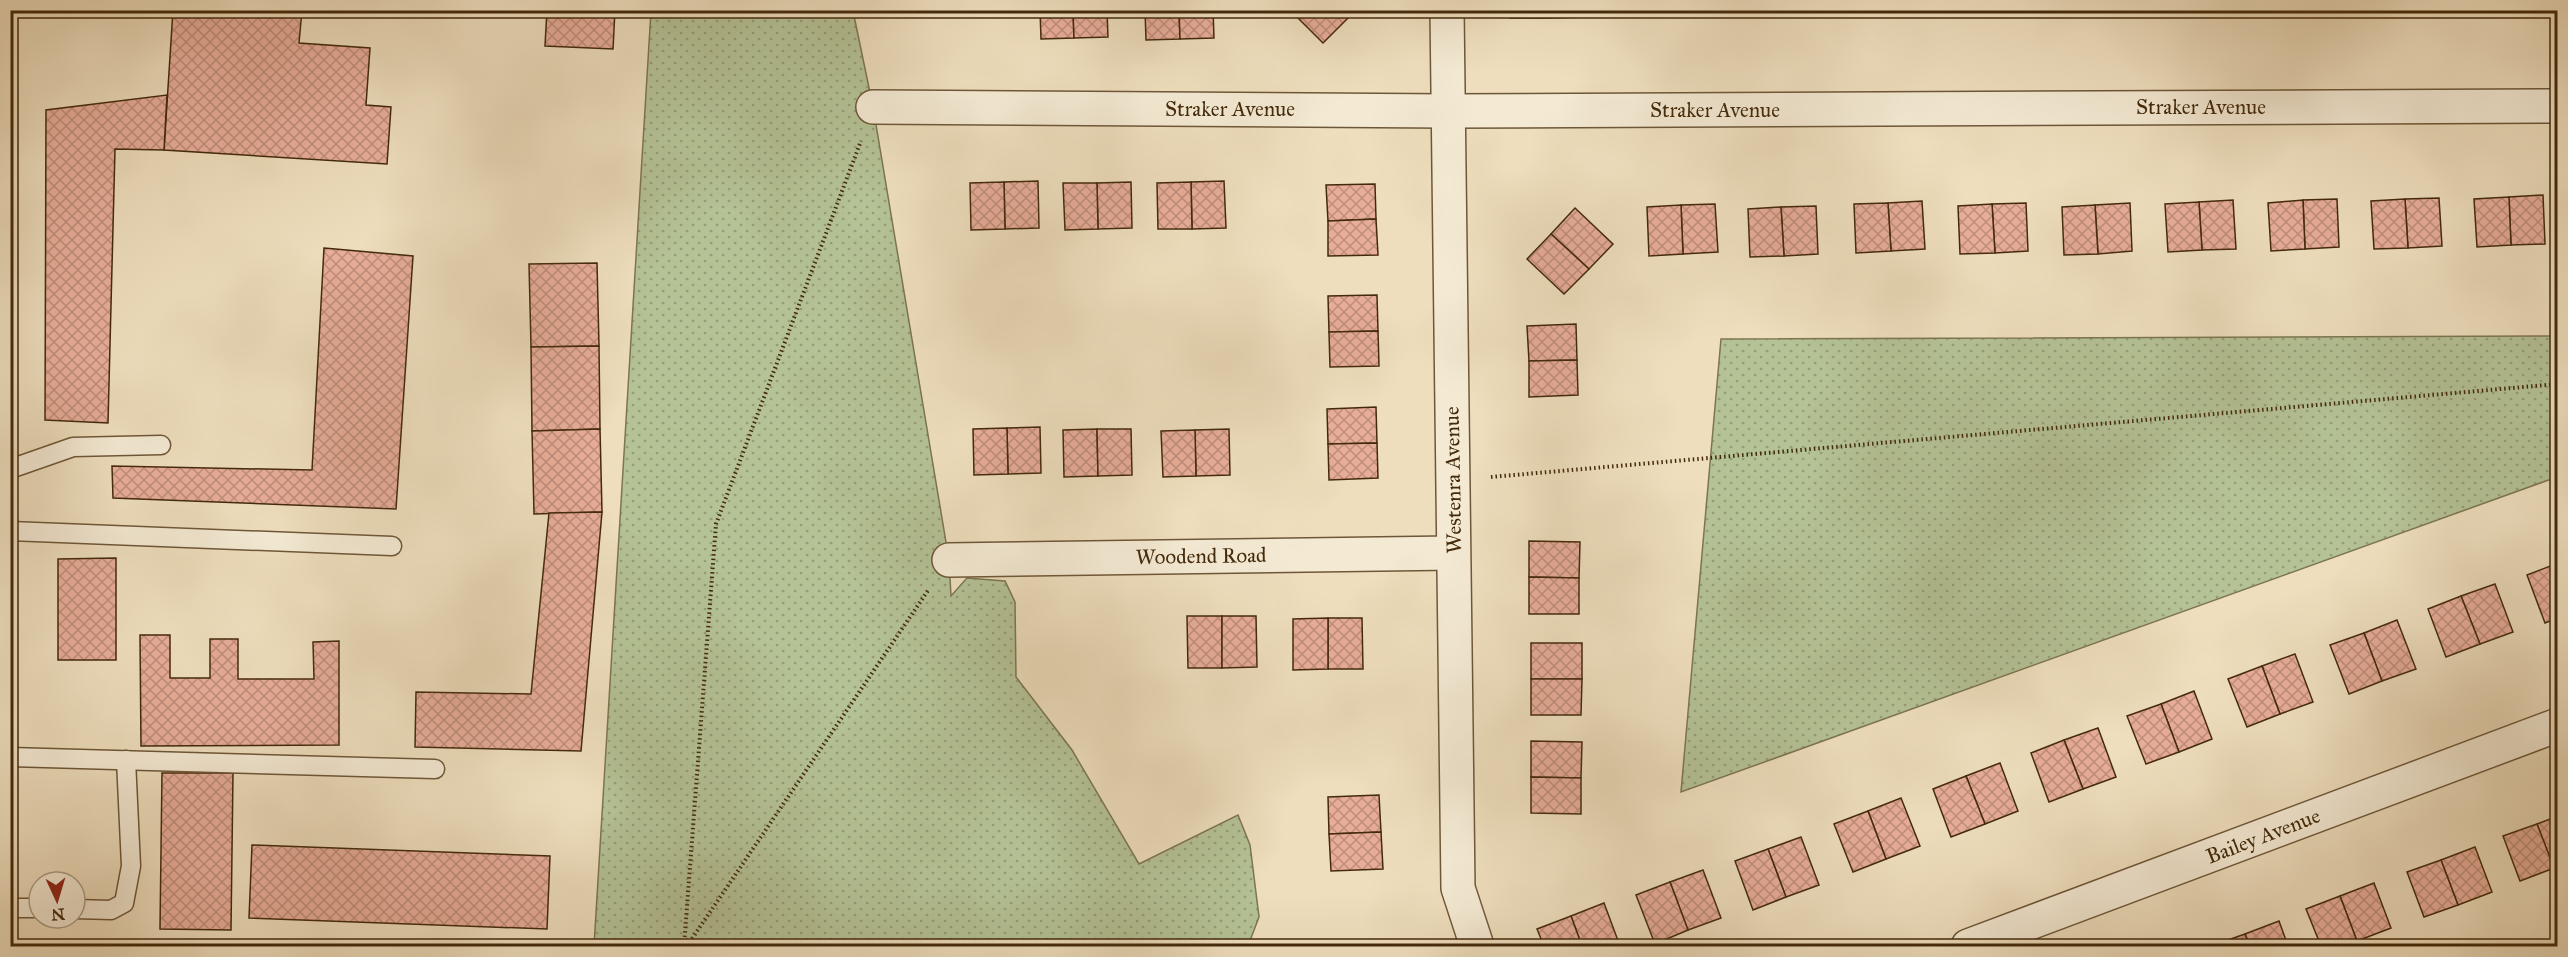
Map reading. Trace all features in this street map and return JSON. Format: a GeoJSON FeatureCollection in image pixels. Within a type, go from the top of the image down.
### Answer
{"type":"FeatureCollection","features":[{"type":"Feature","properties":{"kind":"street","name":"Westenra Avenue"},"geometry":{"type":"LineString","coordinates":[[1447,10],[1458,888],[1477,946]]}},
{"type":"Feature","properties":{"kind":"street","name":"Straker Avenue"},"geometry":{"type":"LineString","coordinates":[[873,107],[1448,111],[2558,106]]}},
{"type":"Feature","properties":{"kind":"street","name":"Woodend Road"},"geometry":{"type":"LineString","coordinates":[[949,560],[1453,553]]}},
{"type":"Feature","properties":{"kind":"street","name":"Bailey Avenue"},"geometry":{"type":"LineString","coordinates":[[1968,946],[2558,724]]}},
{"type":"Feature","properties":{"kind":"lane"},"geometry":{"type":"LineString","coordinates":[[10,469],[73,447],[161,445]]}},
{"type":"Feature","properties":{"kind":"lane"},"geometry":{"type":"LineString","coordinates":[[10,531],[392,546]]}},
{"type":"Feature","properties":{"kind":"lane"},"geometry":{"type":"LineString","coordinates":[[10,757],[435,770]]}},
{"type":"Feature","properties":{"kind":"lane"},"geometry":{"type":"LineString","coordinates":[[87,909],[111,910],[124,903],[131,866],[126,760]]}},
{"type":"Feature","properties":{"kind":"lane"},"geometry":{"type":"LineString","coordinates":[[10,908],[27,908]]}},
{"type":"Feature","properties":{"kind":"path"},"geometry":{"type":"LineString","coordinates":[[686,946],[716,524],[873,107]]}},
{"type":"Feature","properties":{"kind":"path"},"geometry":{"type":"LineString","coordinates":[[1453,480],[2558,384]]}},
{"type":"Feature","properties":{"kind":"path"},"geometry":{"type":"LineString","coordinates":[[686,946],[949,560]]}},
{"type":"Feature","properties":{"kind":"green space"},"geometry":{"type":"Polygon","coordinates":[[[651,11],[853,11],[873,107],[949,560],[951,596],[967,578],[1005,581],[1015,602],[1016,677],[1072,750],[1139,864],[1238,815],[1250,845],[1259,917],[1248,946],[594,946],[651,11]]]}},
{"type":"Feature","properties":{"kind":"green space"},"geometry":{"type":"Polygon","coordinates":[[[2557,336],[2557,477],[1681,792],[1721,339],[2557,336]]]}},
{"type":"Feature","properties":{"kind":"building"},"geometry":{"type":"Polygon","coordinates":[[[173,10],[302,10],[299,43],[370,48],[366,105],[391,107],[387,164],[164,150],[173,10]]]}},
{"type":"Feature","properties":{"kind":"building"},"geometry":{"type":"Polygon","coordinates":[[[547,10],[615,10],[613,49],[545,46],[547,10]]]}},
{"type":"Feature","properties":{"kind":"building"},"geometry":{"type":"Polygon","coordinates":[[[1040,10],[1073,10],[1074,38],[1041,39],[1040,10]]]}},
{"type":"Feature","properties":{"kind":"building"},"geometry":{"type":"Polygon","coordinates":[[[1073,10],[1107,10],[1108,37],[1074,38],[1073,10]]]}},
{"type":"Feature","properties":{"kind":"building"},"geometry":{"type":"Polygon","coordinates":[[[1145,10],[1179,10],[1180,39],[1146,40],[1145,10]]]}},
{"type":"Feature","properties":{"kind":"building"},"geometry":{"type":"Polygon","coordinates":[[[1179,10],[1213,10],[1214,38],[1180,39],[1179,10]]]}},
{"type":"Feature","properties":{"kind":"building"},"geometry":{"type":"Polygon","coordinates":[[[1290,10],[1342,10],[1349,17],[1323,43],[1290,10]]]}},
{"type":"Feature","properties":{"kind":"building"},"geometry":{"type":"Polygon","coordinates":[[[1342,10],[1356,10],[1349,17],[1342,10]]]}},
{"type":"Feature","properties":{"kind":"building"},"geometry":{"type":"Polygon","coordinates":[[[1510,10],[1547,10],[1547,18],[1510,18],[1510,10]]]}},
{"type":"Feature","properties":{"kind":"building"},"geometry":{"type":"Polygon","coordinates":[[[1547,10],[1583,10],[1583,17],[1547,18],[1547,10]]]}},
{"type":"Feature","properties":{"kind":"building"},"geometry":{"type":"Polygon","coordinates":[[[1613,10],[1649,10],[1649,15],[1613,15],[1613,10]]]}},
{"type":"Feature","properties":{"kind":"building"},"geometry":{"type":"Polygon","coordinates":[[[1649,10],[1686,10],[1686,14],[1649,15],[1649,10]]]}},
{"type":"Feature","properties":{"kind":"building"},"geometry":{"type":"Polygon","coordinates":[[[1720,10],[1757,10],[1757,14],[1720,14],[1720,10]]]}},
{"type":"Feature","properties":{"kind":"building"},"geometry":{"type":"Polygon","coordinates":[[[1757,10],[1793,10],[1793,13],[1757,14],[1757,10]]]}},
{"type":"Feature","properties":{"kind":"building"},"geometry":{"type":"Polygon","coordinates":[[[1821,10],[1857,10],[1857,12],[1821,13],[1821,10]]]}},
{"type":"Feature","properties":{"kind":"building"},"geometry":{"type":"Polygon","coordinates":[[[1857,10],[1894,10],[1894,12],[1857,12],[1857,10]]]}},
{"type":"Feature","properties":{"kind":"building"},"geometry":{"type":"Polygon","coordinates":[[[2027,10],[2064,10],[2064,14],[2027,16],[2027,10]]]}},
{"type":"Feature","properties":{"kind":"building"},"geometry":{"type":"Polygon","coordinates":[[[2064,10],[2100,10],[2101,14],[2064,14],[2064,10]]]}},
{"type":"Feature","properties":{"kind":"building"},"geometry":{"type":"Polygon","coordinates":[[[2235,10],[2272,10],[2272,12],[2235,13],[2235,10]]]}},
{"type":"Feature","properties":{"kind":"building"},"geometry":{"type":"Polygon","coordinates":[[[2272,10],[2309,10],[2309,11],[2272,12],[2272,10]]]}},
{"type":"Feature","properties":{"kind":"building"},"geometry":{"type":"Polygon","coordinates":[[[2342,10],[2379,10],[2379,13],[2342,13],[2342,10]]]}},
{"type":"Feature","properties":{"kind":"building"},"geometry":{"type":"Polygon","coordinates":[[[2379,10],[2415,10],[2415,12],[2379,13],[2379,10]]]}},
{"type":"Feature","properties":{"kind":"building"},"geometry":{"type":"Polygon","coordinates":[[[167,95],[164,150],[115,149],[108,423],[45,420],[46,110],[167,95]]]}},
{"type":"Feature","properties":{"kind":"building"},"geometry":{"type":"Polygon","coordinates":[[[1038,181],[1039,228],[1005,229],[1004,182],[1038,181]]]}},
{"type":"Feature","properties":{"kind":"building"},"geometry":{"type":"Polygon","coordinates":[[[1224,181],[1226,228],[1192,229],[1191,182],[1224,181]]]}},
{"type":"Feature","properties":{"kind":"building"},"geometry":{"type":"Polygon","coordinates":[[[1004,182],[1005,229],[971,230],[970,183],[1004,182]]]}},
{"type":"Feature","properties":{"kind":"building"},"geometry":{"type":"Polygon","coordinates":[[[1131,182],[1132,228],[1098,229],[1097,183],[1131,182]]]}},
{"type":"Feature","properties":{"kind":"building"},"geometry":{"type":"Polygon","coordinates":[[[1191,182],[1192,229],[1158,229],[1157,183],[1191,182]]]}},
{"type":"Feature","properties":{"kind":"building"},"geometry":{"type":"Polygon","coordinates":[[[1063,183],[1097,183],[1098,229],[1065,230],[1063,183]]]}},
{"type":"Feature","properties":{"kind":"building"},"geometry":{"type":"Polygon","coordinates":[[[1375,184],[1376,219],[1328,221],[1326,185],[1375,184]]]}},
{"type":"Feature","properties":{"kind":"building"},"geometry":{"type":"Polygon","coordinates":[[[2543,195],[2545,244],[2511,245],[2509,197],[2543,195]]]}},
{"type":"Feature","properties":{"kind":"building"},"geometry":{"type":"Polygon","coordinates":[[[2509,197],[2511,245],[2477,247],[2474,199],[2509,197]]]}},
{"type":"Feature","properties":{"kind":"building"},"geometry":{"type":"Polygon","coordinates":[[[2439,198],[2442,246],[2408,248],[2405,199],[2439,198]]]}},
{"type":"Feature","properties":{"kind":"building"},"geometry":{"type":"Polygon","coordinates":[[[2337,199],[2339,247],[2305,249],[2303,200],[2337,199]]]}},
{"type":"Feature","properties":{"kind":"building"},"geometry":{"type":"Polygon","coordinates":[[[2405,199],[2408,248],[2374,249],[2371,201],[2405,199]]]}},
{"type":"Feature","properties":{"kind":"building"},"geometry":{"type":"Polygon","coordinates":[[[2233,200],[2236,249],[2202,250],[2199,202],[2233,200]]]}},
{"type":"Feature","properties":{"kind":"building"},"geometry":{"type":"Polygon","coordinates":[[[2303,200],[2305,249],[2271,251],[2268,203],[2303,200]]]}},
{"type":"Feature","properties":{"kind":"building"},"geometry":{"type":"Polygon","coordinates":[[[1922,201],[1925,249],[1891,251],[1888,203],[1922,201]]]}},
{"type":"Feature","properties":{"kind":"building"},"geometry":{"type":"Polygon","coordinates":[[[2199,202],[2202,250],[2168,252],[2165,204],[2199,202]]]}},
{"type":"Feature","properties":{"kind":"building"},"geometry":{"type":"Polygon","coordinates":[[[1888,203],[1891,251],[1856,253],[1854,204],[1888,203]]]}},
{"type":"Feature","properties":{"kind":"building"},"geometry":{"type":"Polygon","coordinates":[[[2026,203],[2028,251],[1995,253],[1992,204],[2026,203]]]}},
{"type":"Feature","properties":{"kind":"building"},"geometry":{"type":"Polygon","coordinates":[[[2130,203],[2132,251],[2098,254],[2095,205],[2130,203]]]}},
{"type":"Feature","properties":{"kind":"building"},"geometry":{"type":"Polygon","coordinates":[[[1715,204],[1718,252],[1683,254],[1681,205],[1715,204]]]}},
{"type":"Feature","properties":{"kind":"building"},"geometry":{"type":"Polygon","coordinates":[[[1992,204],[1995,253],[1960,254],[1958,206],[1992,204]]]}},
{"type":"Feature","properties":{"kind":"building"},"geometry":{"type":"Polygon","coordinates":[[[1681,205],[1683,254],[1649,256],[1647,207],[1681,205]]]}},
{"type":"Feature","properties":{"kind":"building"},"geometry":{"type":"Polygon","coordinates":[[[2095,205],[2098,254],[2064,255],[2062,207],[2095,205]]]}},
{"type":"Feature","properties":{"kind":"building"},"geometry":{"type":"Polygon","coordinates":[[[1816,206],[1818,254],[1784,256],[1781,207],[1816,206]]]}},
{"type":"Feature","properties":{"kind":"building"},"geometry":{"type":"Polygon","coordinates":[[[1781,207],[1784,256],[1750,257],[1748,209],[1781,207]]]}},
{"type":"Feature","properties":{"kind":"building"},"geometry":{"type":"Polygon","coordinates":[[[1575,208],[1613,244],[1589,269],[1551,234],[1575,208]]]}},
{"type":"Feature","properties":{"kind":"building"},"geometry":{"type":"Polygon","coordinates":[[[1376,219],[1378,255],[1328,256],[1328,221],[1376,219]]]}},
{"type":"Feature","properties":{"kind":"building"},"geometry":{"type":"Polygon","coordinates":[[[1551,234],[1589,269],[1564,294],[1527,259],[1551,234]]]}},
{"type":"Feature","properties":{"kind":"building"},"geometry":{"type":"Polygon","coordinates":[[[324,248],[413,256],[396,509],[113,498],[112,466],[312,470],[324,248]]]}},
{"type":"Feature","properties":{"kind":"building"},"geometry":{"type":"Polygon","coordinates":[[[597,263],[599,346],[531,347],[529,264],[597,263]]]}},
{"type":"Feature","properties":{"kind":"building"},"geometry":{"type":"Polygon","coordinates":[[[1377,295],[1378,331],[1329,332],[1328,296],[1377,295]]]}},
{"type":"Feature","properties":{"kind":"building"},"geometry":{"type":"Polygon","coordinates":[[[1576,324],[1577,360],[1529,361],[1527,326],[1576,324]]]}},
{"type":"Feature","properties":{"kind":"building"},"geometry":{"type":"Polygon","coordinates":[[[1378,331],[1379,366],[1330,367],[1329,332],[1378,331]]]}},
{"type":"Feature","properties":{"kind":"building"},"geometry":{"type":"Polygon","coordinates":[[[599,346],[600,429],[532,431],[531,347],[599,346]]]}},
{"type":"Feature","properties":{"kind":"building"},"geometry":{"type":"Polygon","coordinates":[[[1577,360],[1578,395],[1529,397],[1529,361],[1577,360]]]}},
{"type":"Feature","properties":{"kind":"building"},"geometry":{"type":"Polygon","coordinates":[[[1376,407],[1377,443],[1328,444],[1327,409],[1376,407]]]}},
{"type":"Feature","properties":{"kind":"building"},"geometry":{"type":"Polygon","coordinates":[[[1040,427],[1041,473],[1008,474],[1007,428],[1040,427]]]}},
{"type":"Feature","properties":{"kind":"building"},"geometry":{"type":"Polygon","coordinates":[[[1007,428],[1008,474],[974,475],[973,429],[1007,428]]]}},
{"type":"Feature","properties":{"kind":"building"},"geometry":{"type":"Polygon","coordinates":[[[600,429],[602,512],[534,514],[532,431],[600,429]]]}},
{"type":"Feature","properties":{"kind":"building"},"geometry":{"type":"Polygon","coordinates":[[[1097,429],[1098,476],[1064,477],[1063,430],[1097,429]]]}},
{"type":"Feature","properties":{"kind":"building"},"geometry":{"type":"Polygon","coordinates":[[[1097,429],[1131,429],[1132,475],[1098,476],[1097,429]]]}},
{"type":"Feature","properties":{"kind":"building"},"geometry":{"type":"Polygon","coordinates":[[[1229,429],[1230,475],[1196,476],[1195,430],[1229,429]]]}},
{"type":"Feature","properties":{"kind":"building"},"geometry":{"type":"Polygon","coordinates":[[[1195,430],[1196,476],[1163,477],[1161,431],[1195,430]]]}},
{"type":"Feature","properties":{"kind":"building"},"geometry":{"type":"Polygon","coordinates":[[[1377,443],[1378,478],[1329,480],[1328,444],[1377,443]]]}},
{"type":"Feature","properties":{"kind":"building"},"geometry":{"type":"Polygon","coordinates":[[[602,512],[581,751],[415,747],[416,692],[531,694],[549,513],[602,512]]]}},
{"type":"Feature","properties":{"kind":"building"},"geometry":{"type":"Polygon","coordinates":[[[1529,541],[1580,542],[1579,578],[1529,577],[1529,541]]]}},
{"type":"Feature","properties":{"kind":"building"},"geometry":{"type":"Polygon","coordinates":[[[116,558],[116,660],[58,660],[58,559],[116,558]]]}},
{"type":"Feature","properties":{"kind":"building"},"geometry":{"type":"Polygon","coordinates":[[[2558,563],[2558,618],[2545,623],[2527,575],[2558,563]]]}},
{"type":"Feature","properties":{"kind":"building"},"geometry":{"type":"Polygon","coordinates":[[[1529,577],[1579,578],[1579,614],[1529,614],[1529,577]]]}},
{"type":"Feature","properties":{"kind":"building"},"geometry":{"type":"Polygon","coordinates":[[[2495,584],[2513,632],[2480,644],[2461,596],[2495,584]]]}},
{"type":"Feature","properties":{"kind":"building"},"geometry":{"type":"Polygon","coordinates":[[[2461,596],[2480,644],[2446,657],[2428,609],[2461,596]]]}},
{"type":"Feature","properties":{"kind":"building"},"geometry":{"type":"Polygon","coordinates":[[[1187,616],[1222,616],[1222,668],[1188,668],[1187,616]]]}},
{"type":"Feature","properties":{"kind":"building"},"geometry":{"type":"Polygon","coordinates":[[[1222,616],[1256,616],[1257,667],[1222,668],[1222,616]]]}},
{"type":"Feature","properties":{"kind":"building"},"geometry":{"type":"Polygon","coordinates":[[[1328,618],[1362,618],[1363,669],[1328,669],[1328,618]]]}},
{"type":"Feature","properties":{"kind":"building"},"geometry":{"type":"Polygon","coordinates":[[[1328,618],[1328,669],[1293,670],[1293,619],[1328,618]]]}},
{"type":"Feature","properties":{"kind":"building"},"geometry":{"type":"Polygon","coordinates":[[[2397,620],[2416,669],[2382,681],[2364,633],[2397,620]]]}},
{"type":"Feature","properties":{"kind":"building"},"geometry":{"type":"Polygon","coordinates":[[[2364,633],[2382,681],[2349,694],[2330,645],[2364,633]]]}},
{"type":"Feature","properties":{"kind":"building"},"geometry":{"type":"Polygon","coordinates":[[[140,635],[170,635],[170,678],[210,678],[210,639],[238,639],[238,679],[314,679],[313,642],[339,641],[339,745],[141,746],[140,635]]]}},
{"type":"Feature","properties":{"kind":"building"},"geometry":{"type":"Polygon","coordinates":[[[1531,643],[1582,643],[1582,679],[1531,679],[1531,643]]]}},
{"type":"Feature","properties":{"kind":"building"},"geometry":{"type":"Polygon","coordinates":[[[2295,654],[2313,702],[2280,714],[2262,666],[2295,654]]]}},
{"type":"Feature","properties":{"kind":"building"},"geometry":{"type":"Polygon","coordinates":[[[2262,666],[2280,714],[2247,727],[2228,679],[2262,666]]]}},
{"type":"Feature","properties":{"kind":"building"},"geometry":{"type":"Polygon","coordinates":[[[1531,679],[1582,679],[1581,715],[1531,715],[1531,679]]]}},
{"type":"Feature","properties":{"kind":"building"},"geometry":{"type":"Polygon","coordinates":[[[2194,691],[2212,739],[2179,752],[2161,704],[2194,691]]]}},
{"type":"Feature","properties":{"kind":"building"},"geometry":{"type":"Polygon","coordinates":[[[2161,704],[2179,752],[2146,764],[2127,716],[2161,704]]]}},
{"type":"Feature","properties":{"kind":"building"},"geometry":{"type":"Polygon","coordinates":[[[2098,728],[2116,777],[2083,789],[2064,740],[2098,728]]]}},
{"type":"Feature","properties":{"kind":"building"},"geometry":{"type":"Polygon","coordinates":[[[2064,740],[2083,789],[2049,802],[2031,753],[2064,740]]]}},
{"type":"Feature","properties":{"kind":"building"},"geometry":{"type":"Polygon","coordinates":[[[1531,741],[1582,742],[1581,778],[1531,777],[1531,741]]]}},
{"type":"Feature","properties":{"kind":"building"},"geometry":{"type":"Polygon","coordinates":[[[2000,763],[2018,811],[1985,824],[1966,776],[2000,763]]]}},
{"type":"Feature","properties":{"kind":"building"},"geometry":{"type":"Polygon","coordinates":[[[162,773],[233,773],[231,930],[160,929],[162,773]]]}},
{"type":"Feature","properties":{"kind":"building"},"geometry":{"type":"Polygon","coordinates":[[[1966,776],[1985,824],[1951,837],[1933,789],[1966,776]]]}},
{"type":"Feature","properties":{"kind":"building"},"geometry":{"type":"Polygon","coordinates":[[[1531,777],[1581,778],[1581,814],[1531,813],[1531,777]]]}},
{"type":"Feature","properties":{"kind":"building"},"geometry":{"type":"Polygon","coordinates":[[[1379,795],[1381,832],[1329,834],[1328,797],[1379,795]]]}},
{"type":"Feature","properties":{"kind":"building"},"geometry":{"type":"Polygon","coordinates":[[[1901,798],[1920,846],[1886,859],[1868,811],[1901,798]]]}},
{"type":"Feature","properties":{"kind":"building"},"geometry":{"type":"Polygon","coordinates":[[[1868,811],[1886,859],[1853,872],[1834,824],[1868,811]]]}},
{"type":"Feature","properties":{"kind":"building"},"geometry":{"type":"Polygon","coordinates":[[[2558,816],[2558,867],[2554,868],[2537,824],[2558,816]]]}},
{"type":"Feature","properties":{"kind":"building"},"geometry":{"type":"Polygon","coordinates":[[[2537,824],[2554,868],[2520,881],[2503,836],[2537,824]]]}},
{"type":"Feature","properties":{"kind":"building"},"geometry":{"type":"Polygon","coordinates":[[[1381,832],[1383,869],[1331,871],[1329,834],[1381,832]]]}},
{"type":"Feature","properties":{"kind":"building"},"geometry":{"type":"Polygon","coordinates":[[[1801,837],[1819,885],[1786,897],[1768,849],[1801,837]]]}},
{"type":"Feature","properties":{"kind":"building"},"geometry":{"type":"Polygon","coordinates":[[[252,845],[550,856],[547,929],[249,918],[252,845]]]}},
{"type":"Feature","properties":{"kind":"building"},"geometry":{"type":"Polygon","coordinates":[[[2475,847],[2492,892],[2458,905],[2441,860],[2475,847]]]}},
{"type":"Feature","properties":{"kind":"building"},"geometry":{"type":"Polygon","coordinates":[[[1768,849],[1786,897],[1753,910],[1735,861],[1768,849]]]}},
{"type":"Feature","properties":{"kind":"building"},"geometry":{"type":"Polygon","coordinates":[[[2441,860],[2458,905],[2424,917],[2407,872],[2441,860]]]}},
{"type":"Feature","properties":{"kind":"building"},"geometry":{"type":"Polygon","coordinates":[[[1703,870],[1721,918],[1688,930],[1670,882],[1703,870]]]}},
{"type":"Feature","properties":{"kind":"building"},"geometry":{"type":"Polygon","coordinates":[[[1670,882],[1688,930],[1655,944],[1636,895],[1670,882]]]}},
{"type":"Feature","properties":{"kind":"building"},"geometry":{"type":"Polygon","coordinates":[[[2374,883],[2391,928],[2357,941],[2340,896],[2374,883]]]}},
{"type":"Feature","properties":{"kind":"building"},"geometry":{"type":"Polygon","coordinates":[[[2340,896],[2357,941],[2342,946],[2321,946],[2306,909],[2340,896]]]}},
{"type":"Feature","properties":{"kind":"building"},"geometry":{"type":"Polygon","coordinates":[[[1604,903],[1620,946],[1582,946],[1571,916],[1604,903]]]}},
{"type":"Feature","properties":{"kind":"building"},"geometry":{"type":"Polygon","coordinates":[[[1571,916],[1582,946],[1544,946],[1537,929],[1571,916]]]}},
{"type":"Feature","properties":{"kind":"building"},"geometry":{"type":"Polygon","coordinates":[[[2279,921],[2288,946],[2250,946],[2245,934],[2279,921]]]}},
{"type":"Feature","properties":{"kind":"building"},"geometry":{"type":"Polygon","coordinates":[[[2245,934],[2250,946],[2211,946],[2245,934]]]}}]}
